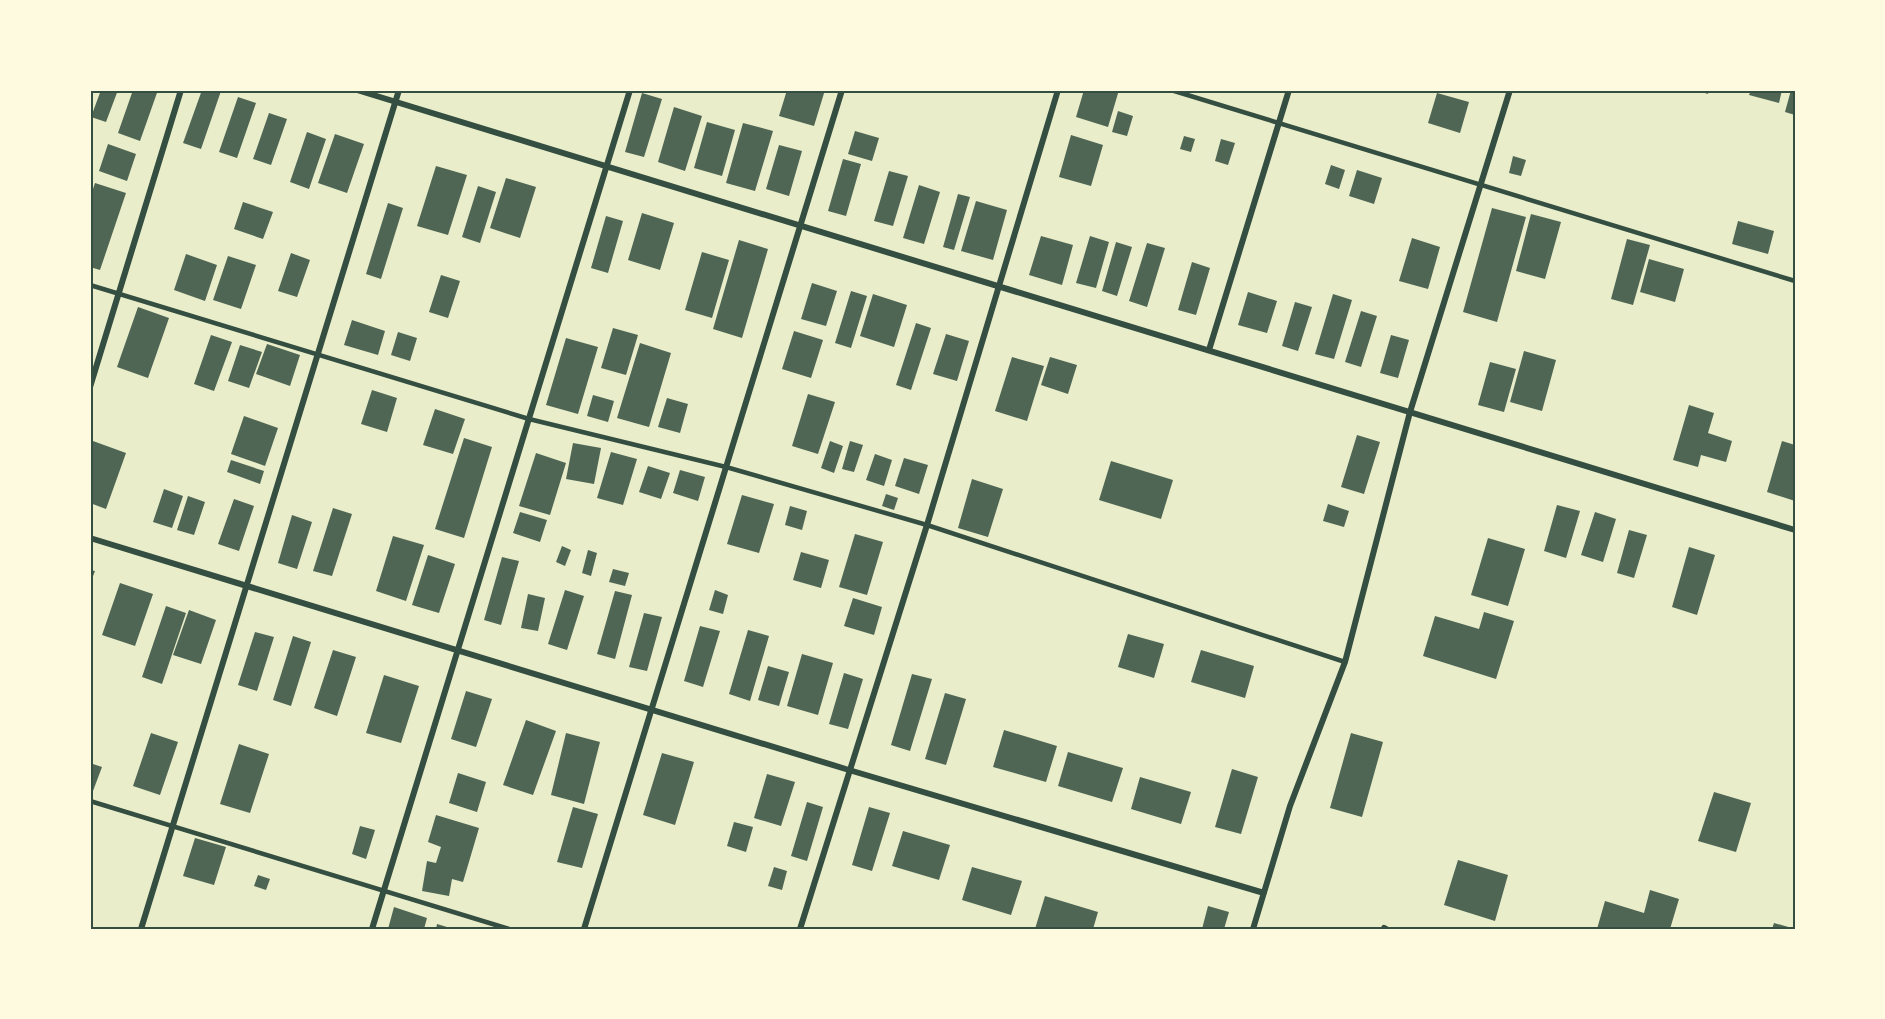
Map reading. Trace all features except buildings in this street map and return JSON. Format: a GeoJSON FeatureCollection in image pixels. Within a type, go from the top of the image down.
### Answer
{"type":"FeatureCollection","features":[{"type":"Feature","properties":{"kind":"street"},"geometry":{"type":"LineString","coordinates":[[90,387],[181,90]]}},
{"type":"Feature","properties":{"kind":"street"},"geometry":{"type":"LineString","coordinates":[[357,90],[1795,530]]}},
{"type":"Feature","properties":{"kind":"street"},"geometry":{"type":"LineString","coordinates":[[141,929],[399,90]]}},
{"type":"Feature","properties":{"kind":"street"},"geometry":{"type":"LineString","coordinates":[[372,929],[630,90]]}},
{"type":"Feature","properties":{"kind":"street"},"geometry":{"type":"LineString","coordinates":[[584,929],[842,90]]}},
{"type":"Feature","properties":{"kind":"street"},"geometry":{"type":"LineString","coordinates":[[800,929],[927,525],[1058,90]]}},
{"type":"Feature","properties":{"kind":"street"},"geometry":{"type":"LineString","coordinates":[[1209,350],[1289,90]]}},
{"type":"Feature","properties":{"kind":"street"},"geometry":{"type":"LineString","coordinates":[[1253,929],[1290,806],[1345,662],[1410,412],[1510,90]]}},
{"type":"Feature","properties":{"kind":"street"},"geometry":{"type":"LineString","coordinates":[[90,538],[849,770],[1264,893]]}},
{"type":"Feature","properties":{"kind":"lane"},"geometry":{"type":"LineString","coordinates":[[1172,90],[1795,281]]}},
{"type":"Feature","properties":{"kind":"lane"},"geometry":{"type":"LineString","coordinates":[[90,285],[529,419],[726,467],[927,525],[1345,662]]}},
{"type":"Feature","properties":{"kind":"lane"},"geometry":{"type":"LineString","coordinates":[[90,801],[509,929]]}}]}
